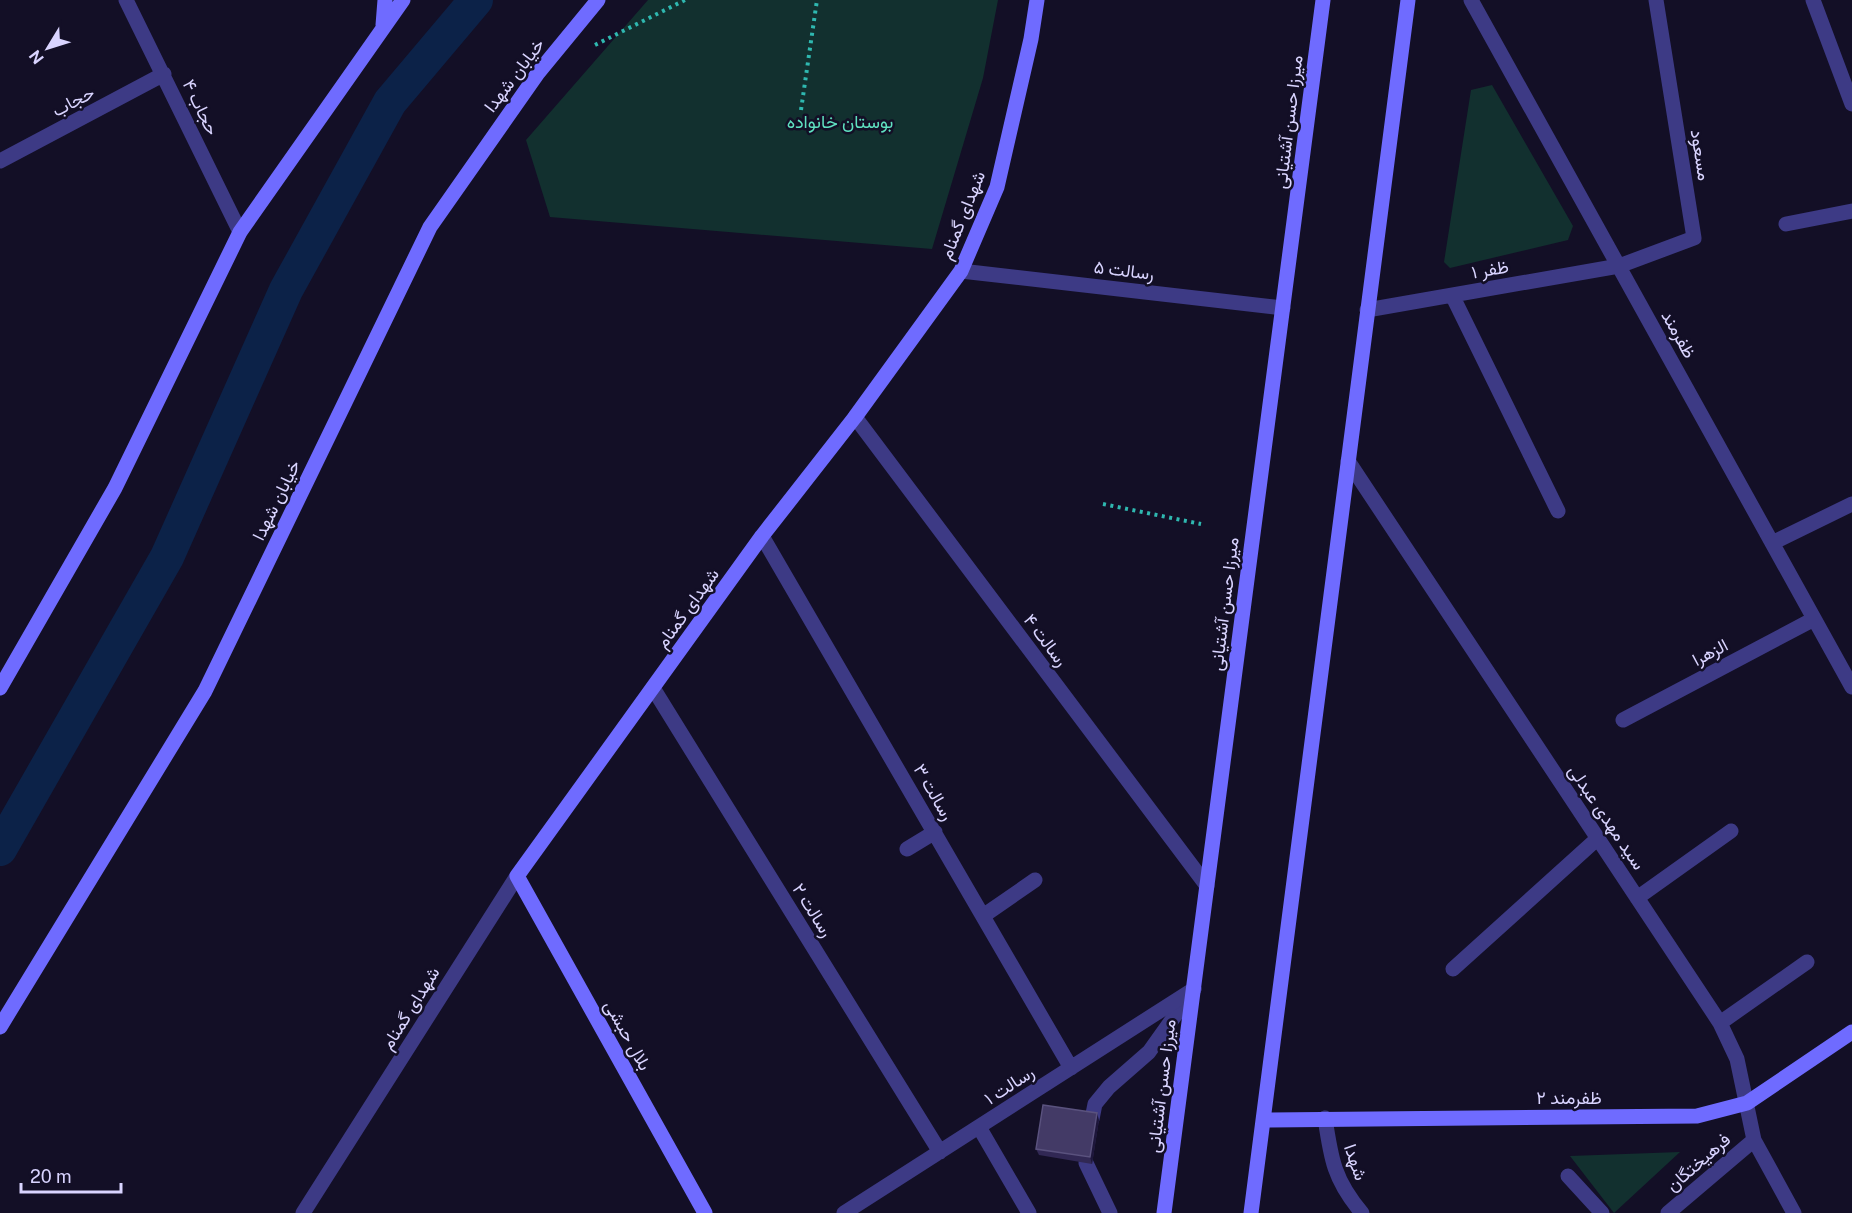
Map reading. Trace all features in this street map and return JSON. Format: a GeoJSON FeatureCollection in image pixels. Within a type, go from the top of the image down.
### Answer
{"type":"FeatureCollection","features":[{"type":"Feature","properties":{"kind":"main road"},"geometry":{"type":"LineString","coordinates":[[383,25],[385,0]]}},
{"type":"Feature","properties":{"kind":"main road"},"geometry":{"type":"LineString","coordinates":[[0,688],[115,488],[240,232],[383,25],[403,0]]}},
{"type":"Feature","properties":{"kind":"main road","name":"خیابان شهدا"},"geometry":{"type":"LineString","coordinates":[[0,1027],[205,692],[430,227],[538,73],[598,0]]}},
{"type":"Feature","properties":{"kind":"main road","name":"شهدای گمنام"},"geometry":{"type":"LineString","coordinates":[[517,876],[762,536],[855,417],[961,271],[997,187],[1031,39],[1037,0]]}},
{"type":"Feature","properties":{"kind":"main road","name":"میرزا حسن آشتیانی"},"geometry":{"type":"LineString","coordinates":[[1164,1213],[1323,0]]}},
{"type":"Feature","properties":{"kind":"main road"},"geometry":{"type":"LineString","coordinates":[[1251,1213],[1408,0]]}},
{"type":"Feature","properties":{"kind":"main road","name":"بلال حبشی"},"geometry":{"type":"LineString","coordinates":[[517,876],[705,1213]]}},
{"type":"Feature","properties":{"kind":"main road","name":"ظفرمند ۲"},"geometry":{"type":"LineString","coordinates":[[1263,1120],[1698,1116],[1747,1103],[1852,1032]]}},
{"type":"Feature","properties":{"kind":"street","name":"حجاب ۴"},"geometry":{"type":"LineString","coordinates":[[126,0],[240,232]]}},
{"type":"Feature","properties":{"kind":"street","name":"ظفرمند"},"geometry":{"type":"LineString","coordinates":[[1471,0],[1852,687]]}},
{"type":"Feature","properties":{"kind":"street","name":"مسعود"},"geometry":{"type":"LineString","coordinates":[[1619,266],[1694,238],[1656,0]]}},
{"type":"Feature","properties":{"kind":"street"},"geometry":{"type":"LineString","coordinates":[[1813,0],[1852,104]]}},
{"type":"Feature","properties":{"kind":"street","name":"حجاب"},"geometry":{"type":"LineString","coordinates":[[0,161],[164,74]]}},
{"type":"Feature","properties":{"kind":"street"},"geometry":{"type":"LineString","coordinates":[[1786,224],[1852,211]]}},
{"type":"Feature","properties":{"kind":"street","name":"ظفر ۱"},"geometry":{"type":"LineString","coordinates":[[1367,310],[1619,266]]}},
{"type":"Feature","properties":{"kind":"street","name":"رسالت ۵"},"geometry":{"type":"LineString","coordinates":[[961,271],[1283,308]]}},
{"type":"Feature","properties":{"kind":"street"},"geometry":{"type":"LineString","coordinates":[[1452,295],[1558,511]]}},
{"type":"Feature","properties":{"kind":"street","name":"رسالت ۴"},"geometry":{"type":"LineString","coordinates":[[855,417],[1207,886]]}},
{"type":"Feature","properties":{"kind":"street","name":"سید مهدی عبدلی"},"geometry":{"type":"LineString","coordinates":[[1348,461],[1720,1023],[1737,1059],[1754,1140],[1794,1213]]}},
{"type":"Feature","properties":{"kind":"street"},"geometry":{"type":"LineString","coordinates":[[1772,543],[1852,504]]}},
{"type":"Feature","properties":{"kind":"street","name":"رسالت ۳"},"geometry":{"type":"LineString","coordinates":[[762,536],[1071,1068]]}},
{"type":"Feature","properties":{"kind":"street","name":"الزهرا"},"geometry":{"type":"LineString","coordinates":[[1623,720],[1814,619]]}},
{"type":"Feature","properties":{"kind":"street","name":"رسالت ۲"},"geometry":{"type":"LineString","coordinates":[[653,688],[940,1152]]}},
{"type":"Feature","properties":{"kind":"street"},"geometry":{"type":"LineString","coordinates":[[1637,898],[1731,831]]}},
{"type":"Feature","properties":{"kind":"street"},"geometry":{"type":"LineString","coordinates":[[907,849],[935,832]]}},
{"type":"Feature","properties":{"kind":"street"},"geometry":{"type":"LineString","coordinates":[[1453,969],[1598,838]]}},
{"type":"Feature","properties":{"kind":"street","name":"شهدای گمنام"},"geometry":{"type":"LineString","coordinates":[[303,1213],[517,876]]}},
{"type":"Feature","properties":{"kind":"street"},"geometry":{"type":"LineString","coordinates":[[983,916],[1035,880]]}},
{"type":"Feature","properties":{"kind":"street"},"geometry":{"type":"LineString","coordinates":[[1720,1023],[1807,962]]}},
{"type":"Feature","properties":{"kind":"street"},"geometry":{"type":"LineString","coordinates":[[1092,1119],[1095,1104],[1109,1087],[1149,1052],[1194,989]]}},
{"type":"Feature","properties":{"kind":"street","name":"رسالت ۱"},"geometry":{"type":"LineString","coordinates":[[844,1213],[1194,989]]}},
{"type":"Feature","properties":{"kind":"street","name":"شهدا"},"geometry":{"type":"LineString","coordinates":[[1325,1118],[1331,1158],[1346,1194],[1362,1213]]}},
{"type":"Feature","properties":{"kind":"street"},"geometry":{"type":"LineString","coordinates":[[979,1127],[1029,1213]]}},
{"type":"Feature","properties":{"kind":"street","name":"فرهیختگان"},"geometry":{"type":"LineString","coordinates":[[1668,1213],[1754,1140]]}},
{"type":"Feature","properties":{"kind":"street"},"geometry":{"type":"LineString","coordinates":[[1086,1162],[1110,1213]]}},
{"type":"Feature","properties":{"kind":"street"},"geometry":{"type":"LineString","coordinates":[[1568,1176],[1602,1213]]}},
{"type":"Feature","properties":{"kind":"path"},"geometry":{"type":"LineString","coordinates":[[591,47],[686,0]]}},
{"type":"Feature","properties":{"kind":"path"},"geometry":{"type":"LineString","coordinates":[[801,110],[817,0]]}},
{"type":"Feature","properties":{"kind":"path"},"geometry":{"type":"LineString","coordinates":[[1103,504],[1202,524]]}},
{"type":"Feature","properties":{"kind":"green space","name":"بوستان خانواده"},"geometry":{"type":"Polygon","coordinates":[[[648,0],[998,0],[983,78],[932,249],[550,217],[526,140],[648,0]]]}},
{"type":"Feature","properties":{"kind":"green space"},"geometry":{"type":"Polygon","coordinates":[[[1492,85],[1573,226],[1568,240],[1450,268],[1444,262],[1471,90],[1492,85]]]}},
{"type":"Feature","properties":{"kind":"green space"},"geometry":{"type":"Polygon","coordinates":[[[1680,1152],[1614,1213],[1570,1156],[1680,1152]]]}},
{"type":"Feature","properties":{"kind":"building"},"geometry":{"type":"Polygon","coordinates":[[[1043,1105],[1097,1113],[1090,1157],[1036,1149],[1043,1105]]]}},
{"type":"Feature","properties":{"kind":"waterway"},"geometry":{"type":"LineString","coordinates":[[0,849],[167,557],[286,290],[390,102],[476,0]]}}]}
